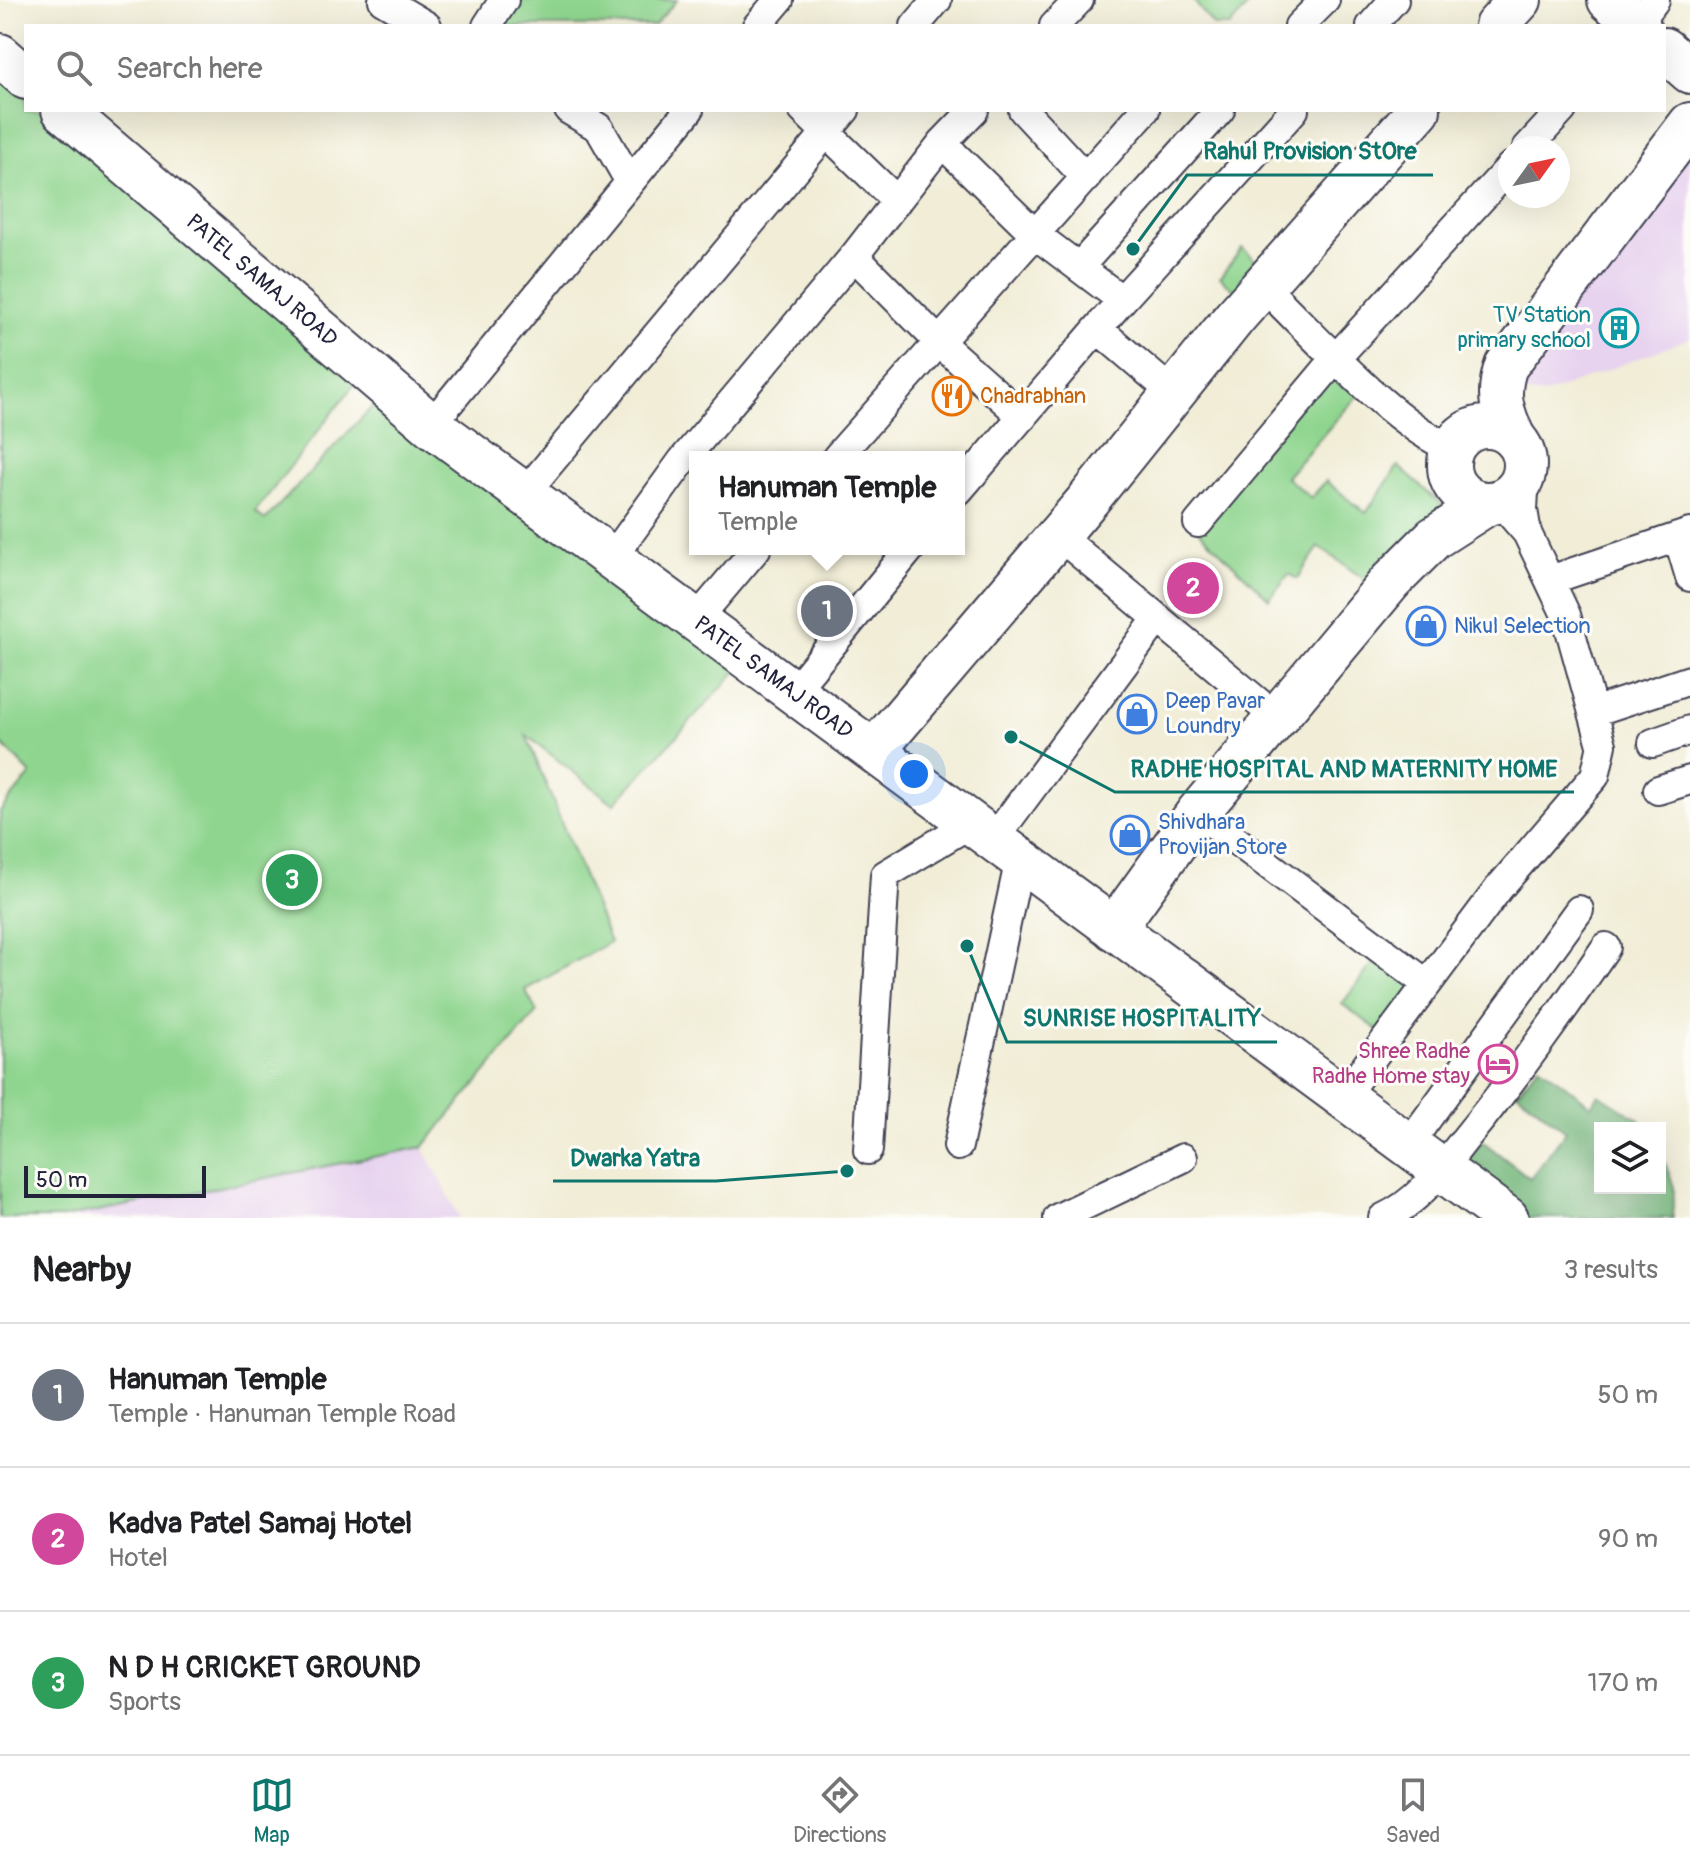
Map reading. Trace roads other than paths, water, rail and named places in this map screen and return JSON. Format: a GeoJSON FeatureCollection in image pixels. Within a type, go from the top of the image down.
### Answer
{"type":"FeatureCollection","features":[{"type":"Feature","properties":{"kind":"street"},"geometry":{"type":"LineString","coordinates":[[383,0],[424,24]]}},
{"type":"Feature","properties":{"kind":"street"},"geometry":{"type":"LineString","coordinates":[[488,24],[504,0]]}},
{"type":"Feature","properties":{"kind":"street"},"geometry":{"type":"LineString","coordinates":[[759,24],[779,0]]}},
{"type":"Feature","properties":{"kind":"street"},"geometry":{"type":"LineString","coordinates":[[917,24],[937,0]]}},
{"type":"Feature","properties":{"kind":"street"},"geometry":{"type":"LineString","coordinates":[[1056,24],[1079,0]]}},
{"type":"Feature","properties":{"kind":"street"},"geometry":{"type":"LineString","coordinates":[[1301,24],[1325,0]]}},
{"type":"Feature","properties":{"kind":"street"},"geometry":{"type":"LineString","coordinates":[[1373,24],[1394,0]]}},
{"type":"Feature","properties":{"kind":"street"},"geometry":{"type":"LineString","coordinates":[[1498,24],[1520,0]]}},
{"type":"Feature","properties":{"kind":"street"},"geometry":{"type":"LineString","coordinates":[[1666,48],[1690,72]]}},
{"type":"Feature","properties":{"kind":"street"},"geometry":{"type":"LineString","coordinates":[[0,55],[24,76]]}},
{"type":"Feature","properties":{"kind":"street","name":"PATEL SAMAJ ROAD"},"geometry":{"type":"LineString","coordinates":[[65,112],[431,425],[1507,1218]]}},
{"type":"Feature","properties":{"kind":"street"},"geometry":{"type":"LineString","coordinates":[[431,425],[687,112]]}},
{"type":"Feature","properties":{"kind":"street"},"geometry":{"type":"LineString","coordinates":[[805,112],[897,201]]}},
{"type":"Feature","properties":{"kind":"street"},"geometry":{"type":"LineString","coordinates":[[524,494],[843,112]]}},
{"type":"Feature","properties":{"kind":"street"},"geometry":{"type":"LineString","coordinates":[[690,451],[854,256],[942,143],[972,112]]}},
{"type":"Feature","properties":{"kind":"street"},"geometry":{"type":"LineString","coordinates":[[1025,112],[1086,178]]}},
{"type":"Feature","properties":{"kind":"street"},"geometry":{"type":"LineString","coordinates":[[842,451],[1143,112]]}},
{"type":"Feature","properties":{"kind":"street"},"geometry":{"type":"LineString","coordinates":[[1079,267],[1218,112]]}},
{"type":"Feature","properties":{"kind":"street"},"geometry":{"type":"LineString","coordinates":[[965,483],[1122,300],[1292,112]]}},
{"type":"Feature","properties":{"kind":"street"},"geometry":{"type":"LineString","coordinates":[[874,751],[1058,535],[1263,286],[1417,112]]}},
{"type":"Feature","properties":{"kind":"street"},"geometry":{"type":"LineString","coordinates":[[1538,136],[1560,112]]}},
{"type":"Feature","properties":{"kind":"street"},"geometry":{"type":"LineString","coordinates":[[593,119],[630,182]]}},
{"type":"Feature","properties":{"kind":"street"},"geometry":{"type":"LineString","coordinates":[[1114,929],[1198,812],[1390,582],[1434,538],[1506,366],[1690,124]]}},
{"type":"Feature","properties":{"kind":"street"},"geometry":{"type":"LineString","coordinates":[[942,143],[1036,235],[1122,300]]}},
{"type":"Feature","properties":{"kind":"street"},"geometry":{"type":"LineString","coordinates":[[1198,523],[1337,357],[1498,180]]}},
{"type":"Feature","properties":{"kind":"street"},"geometry":{"type":"LineString","coordinates":[[854,256],[940,343],[1023,417]]}},
{"type":"Feature","properties":{"kind":"street"},"geometry":{"type":"LineString","coordinates":[[1263,286],[1431,440],[1466,467],[1512,495],[1519,455]]}},
{"type":"Feature","properties":{"kind":"street"},"geometry":{"type":"LineString","coordinates":[[1099,330],[1173,393]]}},
{"type":"Feature","properties":{"kind":"street"},"geometry":{"type":"LineString","coordinates":[[1500,385],[1500,407],[1519,455],[1527,533]]}},
{"type":"Feature","properties":{"kind":"street"},"geometry":{"type":"LineString","coordinates":[[1466,467],[1493,427],[1519,455]]}},
{"type":"Feature","properties":{"kind":"street"},"geometry":{"type":"LineString","coordinates":[[612,558],[689,453]]}},
{"type":"Feature","properties":{"kind":"street"},"geometry":{"type":"LineString","coordinates":[[1343,1097],[1499,888],[1595,776],[1602,745],[1566,615],[1550,580],[1527,533],[1466,467]]}},
{"type":"Feature","properties":{"kind":"street"},"geometry":{"type":"LineString","coordinates":[[1058,535],[1277,718]]}},
{"type":"Feature","properties":{"kind":"street"},"geometry":{"type":"LineString","coordinates":[[1550,580],[1684,535],[1690,577]]}},
{"type":"Feature","properties":{"kind":"street"},"geometry":{"type":"LineString","coordinates":[[696,620],[751,555]]}},
{"type":"Feature","properties":{"kind":"street"},"geometry":{"type":"LineString","coordinates":[[793,692],[905,555]]}},
{"type":"Feature","properties":{"kind":"street"},"geometry":{"type":"LineString","coordinates":[[958,1146],[995,840],[1158,618]]}},
{"type":"Feature","properties":{"kind":"street"},"geometry":{"type":"LineString","coordinates":[[1593,712],[1690,680]]}},
{"type":"Feature","properties":{"kind":"street"},"geometry":{"type":"LineString","coordinates":[[1653,743],[1690,730]]}},
{"type":"Feature","properties":{"kind":"street"},"geometry":{"type":"LineString","coordinates":[[1658,790],[1690,780]]}},
{"type":"Feature","properties":{"kind":"street"},"geometry":{"type":"LineString","coordinates":[[1198,812],[1427,984]]}},
{"type":"Feature","properties":{"kind":"street"},"geometry":{"type":"LineString","coordinates":[[868,1150],[885,875],[995,840]]}},
{"type":"Feature","properties":{"kind":"street"},"geometry":{"type":"LineString","coordinates":[[1383,1218],[1408,1207],[1425,1157],[1579,910]]}},
{"type":"Feature","properties":{"kind":"street"},"geometry":{"type":"LineString","coordinates":[[1425,1157],[1531,1059],[1606,947]]}},
{"type":"Feature","properties":{"kind":"street"},"geometry":{"type":"LineString","coordinates":[[1058,1218],[1183,1158]]}},
{"type":"Feature","properties":{"kind":"place","name":"Rahul Provision StOre"},"geometry":{"type":"Point","coordinates":[1133,249]}},
{"type":"Feature","properties":{"kind":"place","name":"TV Station primary school"},"geometry":{"type":"Point","coordinates":[1619,328]}},
{"type":"Feature","properties":{"kind":"place","name":"Chadrabhan"},"geometry":{"type":"Point","coordinates":[952,396]}},
{"type":"Feature","properties":{"kind":"place","name":"Kadva Patel Samaj Hotel"},"geometry":{"type":"Point","coordinates":[1193,588]}},
{"type":"Feature","properties":{"kind":"place","name":"Hanuman Temple"},"geometry":{"type":"Point","coordinates":[827,611]}},
{"type":"Feature","properties":{"kind":"place","name":"Nikul Selection"},"geometry":{"type":"Point","coordinates":[1426,626]}},
{"type":"Feature","properties":{"kind":"place","name":"Deep Pavar Loundry"},"geometry":{"type":"Point","coordinates":[1137,714]}},
{"type":"Feature","properties":{"kind":"place","name":"RADHE HOSPITAL AND MATERNITY HOME"},"geometry":{"type":"Point","coordinates":[1011,737]}},
{"type":"Feature","properties":{"kind":"place","name":"Shivdhara Provijan Store"},"geometry":{"type":"Point","coordinates":[1130,835]}},
{"type":"Feature","properties":{"kind":"place","name":"N D H CRICKET GROUND"},"geometry":{"type":"Point","coordinates":[292,880]}},
{"type":"Feature","properties":{"kind":"place","name":"SUNRISE HOSPITALITY"},"geometry":{"type":"Point","coordinates":[967,946]}},
{"type":"Feature","properties":{"kind":"place","name":"Shree Radhe Radhe Home stay"},"geometry":{"type":"Point","coordinates":[1498,1064]}},
{"type":"Feature","properties":{"kind":"place","name":"Dwarka Yatra"},"geometry":{"type":"Point","coordinates":[847,1171]}}]}
